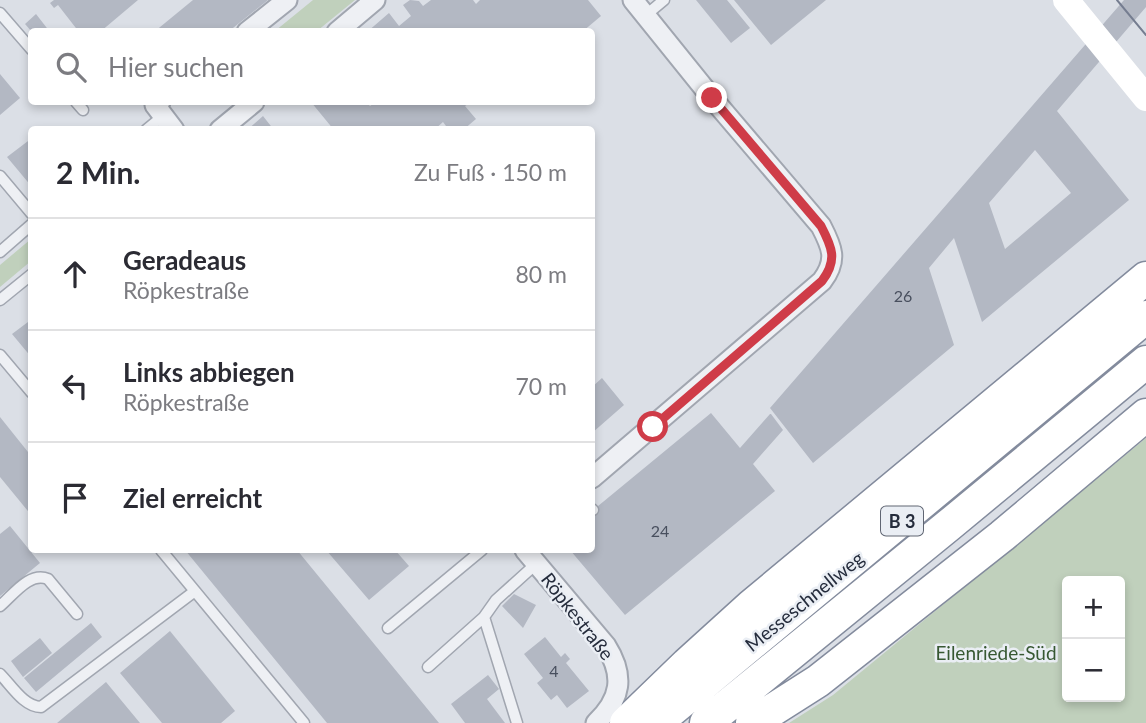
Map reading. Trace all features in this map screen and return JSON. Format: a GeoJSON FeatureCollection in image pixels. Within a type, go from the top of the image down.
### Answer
{"type":"FeatureCollection","features":[{"type":"Feature","properties":{"kind":"highway"},"geometry":{"type":"LineString","coordinates":[[626,723],[751,606],[1146,278]]}},
{"type":"Feature","properties":{"kind":"highway","name":"Messeschnellweg"},"geometry":{"type":"LineString","coordinates":[[656,723],[1146,317]]}},
{"type":"Feature","properties":{"kind":"highway","name":"Messeschnellweg"},"geometry":{"type":"LineString","coordinates":[[706,723],[1146,362]]}},
{"type":"Feature","properties":{"kind":"highway"},"geometry":{"type":"LineString","coordinates":[[752,723],[829,673],[1002,536],[1146,415]]}},
{"type":"Feature","properties":{"kind":"main road"},"geometry":{"type":"LineString","coordinates":[[1066,0],[1146,98]]}},
{"type":"Feature","properties":{"kind":"street"},"geometry":{"type":"LineString","coordinates":[[252,28],[286,0]]}},
{"type":"Feature","properties":{"kind":"street"},"geometry":{"type":"LineString","coordinates":[[342,28],[375,0]]}},
{"type":"Feature","properties":{"kind":"street"},"geometry":{"type":"LineString","coordinates":[[595,475],[822,281],[830,272],[833,259],[830,243],[821,226],[639,7]]}},
{"type":"Feature","properties":{"kind":"street"},"geometry":{"type":"LineString","coordinates":[[225,126],[250,105]]}},
{"type":"Feature","properties":{"kind":"street","name":"Röpkestraße"},"geometry":{"type":"LineString","coordinates":[[531,556],[606,646],[617,668],[617,693],[613,703],[596,723]]}},
{"type":"Feature","properties":{"kind":"lane"},"geometry":{"type":"LineString","coordinates":[[639,7],[664,0]]}},
{"type":"Feature","properties":{"kind":"lane"},"geometry":{"type":"LineString","coordinates":[[0,13],[28,45]]}},
{"type":"Feature","properties":{"kind":"lane"},"geometry":{"type":"LineString","coordinates":[[0,176],[28,209]]}},
{"type":"Feature","properties":{"kind":"lane"},"geometry":{"type":"LineString","coordinates":[[0,252],[28,228]]}},
{"type":"Feature","properties":{"kind":"lane"},"geometry":{"type":"LineString","coordinates":[[0,300],[28,277]]}},
{"type":"Feature","properties":{"kind":"lane"},"geometry":{"type":"LineString","coordinates":[[0,355],[28,388]]}},
{"type":"Feature","properties":{"kind":"lane"},"geometry":{"type":"LineString","coordinates":[[163,553],[304,723]]}},
{"type":"Feature","properties":{"kind":"lane"},"geometry":{"type":"LineString","coordinates":[[388,628],[478,553]]}},
{"type":"Feature","properties":{"kind":"lane"},"geometry":{"type":"LineString","coordinates":[[428,667],[484,617],[531,556]]}},
{"type":"Feature","properties":{"kind":"lane"},"geometry":{"type":"LineString","coordinates":[[0,606],[34,577],[41,576],[48,579],[77,614]]}},
{"type":"Feature","properties":{"kind":"lane"},"geometry":{"type":"LineString","coordinates":[[0,674],[25,701],[33,707],[41,707],[195,591]]}},
{"type":"Feature","properties":{"kind":"lane"},"geometry":{"type":"LineString","coordinates":[[484,617],[517,723]]}},
{"type":"Feature","properties":{"kind":"green space"},"geometry":{"type":"Polygon","coordinates":[[[313,0],[355,0],[321,28],[279,28],[313,0]]]}},
{"type":"Feature","properties":{"kind":"green space"},"geometry":{"type":"Polygon","coordinates":[[[28,242],[28,264],[0,287],[0,265],[28,242]]]}},
{"type":"Feature","properties":{"kind":"green space","name":"Eilenriede-Süd"},"geometry":{"type":"Polygon","coordinates":[[[1146,438],[1146,723],[789,723],[833,695],[1146,438]]]}},
{"type":"Feature","properties":{"kind":"building"},"geometry":{"type":"Polygon","coordinates":[[[54,0],[138,0],[105,28],[76,28],[58,5],[54,8],[50,3],[54,0]]]}},
{"type":"Feature","properties":{"kind":"building"},"geometry":{"type":"Polygon","coordinates":[[[193,0],[268,0],[233,28],[159,28],[193,0]]]}},
{"type":"Feature","properties":{"kind":"building"},"geometry":{"type":"Polygon","coordinates":[[[410,0],[419,1],[423,6],[431,0],[473,0],[476,4],[480,0],[588,0],[601,16],[587,28],[372,28],[389,13],[399,26],[411,16],[403,5],[410,0]]]}},
{"type":"Feature","properties":{"kind":"building"},"geometry":{"type":"Polygon","coordinates":[[[696,0],[727,0],[750,28],[731,43],[696,0]]]}},
{"type":"Feature","properties":{"kind":"building"},"geometry":{"type":"Polygon","coordinates":[[[734,0],[826,0],[771,45],[734,0]]]}},
{"type":"Feature","properties":{"kind":"building"},"geometry":{"type":"Polygon","coordinates":[[[1124,0],[1146,0],[1146,7],[1057,111],[1129,200],[982,322],[954,238],[929,268],[954,345],[813,463],[770,408],[1124,0]],[[1035,150],[989,203],[1005,249],[1071,193],[1035,150]]]}},
{"type":"Feature","properties":{"kind":"building"},"geometry":{"type":"Polygon","coordinates":[[[36,14],[47,28],[28,28],[25,24],[36,14]]]}},
{"type":"Feature","properties":{"kind":"building"},"geometry":{"type":"Polygon","coordinates":[[[0,74],[20,98],[0,115],[0,74]]]}},
{"type":"Feature","properties":{"kind":"building"},"geometry":{"type":"Polygon","coordinates":[[[313,105],[466,105],[476,119],[468,126],[446,126],[443,122],[438,126],[331,126],[313,105]]]}},
{"type":"Feature","properties":{"kind":"building"},"geometry":{"type":"Polygon","coordinates":[[[263,116],[271,126],[252,126],[263,116]]]}},
{"type":"Feature","properties":{"kind":"building"},"geometry":{"type":"Polygon","coordinates":[[[28,141],[28,182],[7,157],[28,141]]]}},
{"type":"Feature","properties":{"kind":"building"},"geometry":{"type":"Polygon","coordinates":[[[28,322],[28,353],[12,334],[28,322]]]}},
{"type":"Feature","properties":{"kind":"building"},"geometry":{"type":"Polygon","coordinates":[[[602,378],[624,405],[595,430],[595,384],[602,378]]]}},
{"type":"Feature","properties":{"kind":"building"},"geometry":{"type":"Polygon","coordinates":[[[711,413],[740,448],[770,414],[783,430],[753,464],[775,491],[625,615],[573,553],[595,553],[595,509],[711,413]]]}},
{"type":"Feature","properties":{"kind":"building"},"geometry":{"type":"Polygon","coordinates":[[[0,417],[28,452],[28,511],[0,477],[0,417]]]}},
{"type":"Feature","properties":{"kind":"building"},"geometry":{"type":"Polygon","coordinates":[[[10,526],[28,548],[28,553],[32,553],[40,563],[0,596],[0,534],[10,526]]]}},
{"type":"Feature","properties":{"kind":"building"},"geometry":{"type":"Polygon","coordinates":[[[187,553],[299,553],[439,723],[327,723],[187,553]]]}},
{"type":"Feature","properties":{"kind":"building"},"geometry":{"type":"Polygon","coordinates":[[[329,553],[398,553],[409,566],[369,600],[329,553]]]}},
{"type":"Feature","properties":{"kind":"building"},"geometry":{"type":"Polygon","coordinates":[[[514,594],[536,605],[523,628],[502,606],[514,594]]]}},
{"type":"Feature","properties":{"kind":"building"},"geometry":{"type":"Polygon","coordinates":[[[91,623],[102,637],[36,692],[24,678],[91,623]]]}},
{"type":"Feature","properties":{"kind":"building"},"geometry":{"type":"Polygon","coordinates":[[[170,631],[235,711],[221,723],[162,723],[120,673],[170,631]]]}},
{"type":"Feature","properties":{"kind":"building"},"geometry":{"type":"Polygon","coordinates":[[[545,637],[561,657],[565,653],[570,659],[566,663],[589,691],[567,708],[557,695],[551,700],[537,683],[543,678],[524,654],[545,637]]]}},
{"type":"Feature","properties":{"kind":"building"},"geometry":{"type":"Polygon","coordinates":[[[40,638],[52,653],[23,677],[11,661],[40,638]]]}},
{"type":"Feature","properties":{"kind":"building"},"geometry":{"type":"Polygon","coordinates":[[[488,675],[499,689],[487,699],[505,723],[465,723],[451,704],[488,675]]]}},
{"type":"Feature","properties":{"kind":"building"},"geometry":{"type":"Polygon","coordinates":[[[106,682],[140,723],[57,723],[106,682]]]}},
{"type":"Feature","properties":{"kind":"tram line"},"geometry":{"type":"LineString","coordinates":[[1117,0],[1146,35]]}},
{"type":"Feature","properties":{"kind":"route"},"geometry":{"type":"LineString","coordinates":[[653,427],[822,281],[830,272],[833,259],[830,243],[821,226],[712,98]]}}]}
